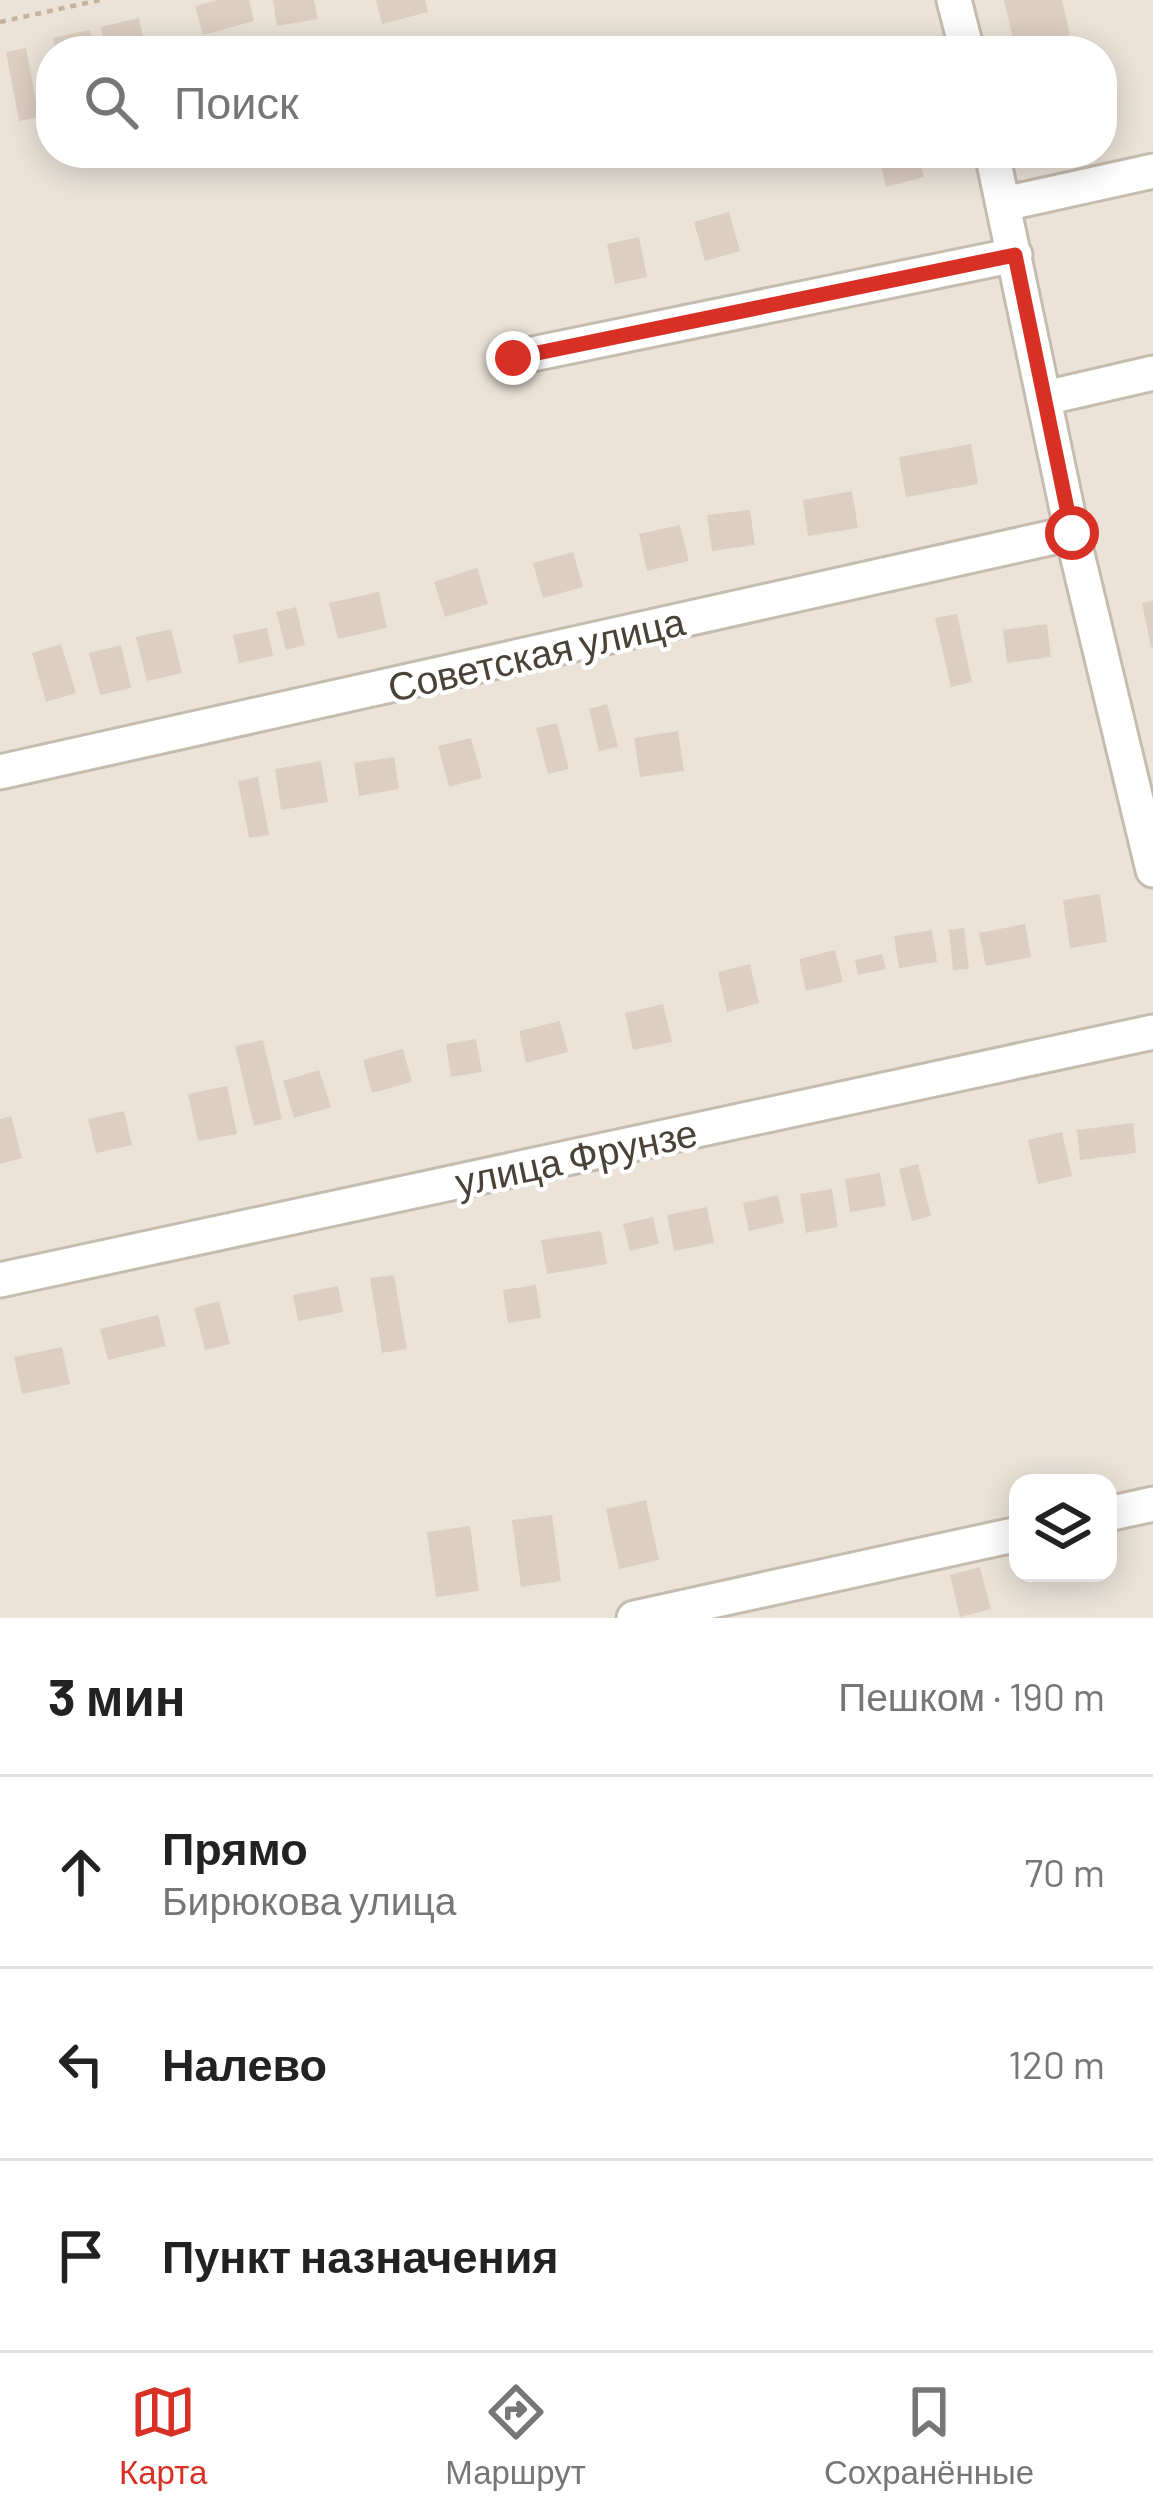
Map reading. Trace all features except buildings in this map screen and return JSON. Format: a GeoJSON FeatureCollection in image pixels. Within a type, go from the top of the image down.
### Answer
{"type":"FeatureCollection","features":[{"type":"Feature","properties":{"kind":"street"},"geometry":{"type":"LineString","coordinates":[[954,0],[963,36]]}},
{"type":"Feature","properties":{"kind":"street"},"geometry":{"type":"LineString","coordinates":[[996,168],[1072,533],[1153,871]]}},
{"type":"Feature","properties":{"kind":"street"},"geometry":{"type":"LineString","coordinates":[[1004,204],[1153,171]]}},
{"type":"Feature","properties":{"kind":"street"},"geometry":{"type":"LineString","coordinates":[[513,358],[1015,255]]}},
{"type":"Feature","properties":{"kind":"street"},"geometry":{"type":"LineString","coordinates":[[1045,398],[1153,373]]}},
{"type":"Feature","properties":{"kind":"street","name":"Советская улица"},"geometry":{"type":"LineString","coordinates":[[0,772],[1072,533]]}},
{"type":"Feature","properties":{"kind":"street","name":"улица Фрунзе"},"geometry":{"type":"LineString","coordinates":[[0,1280],[1153,1032]]}},
{"type":"Feature","properties":{"kind":"street"},"geometry":{"type":"LineString","coordinates":[[1117,1512],[1153,1504]]}},
{"type":"Feature","properties":{"kind":"street"},"geometry":{"type":"LineString","coordinates":[[634,1618],[1009,1536]]}},
{"type":"Feature","properties":{"kind":"path"},"geometry":{"type":"LineString","coordinates":[[0,22],[100,0]]}},
{"type":"Feature","properties":{"kind":"shaded area"},"geometry":{"type":"Polygon","coordinates":[[[0,0],[1153,0],[1153,1618],[0,1618],[0,0]]]}},
{"type":"Feature","properties":{"kind":"route"},"geometry":{"type":"LineString","coordinates":[[513,358],[1015,255],[1072,533]]}}]}
